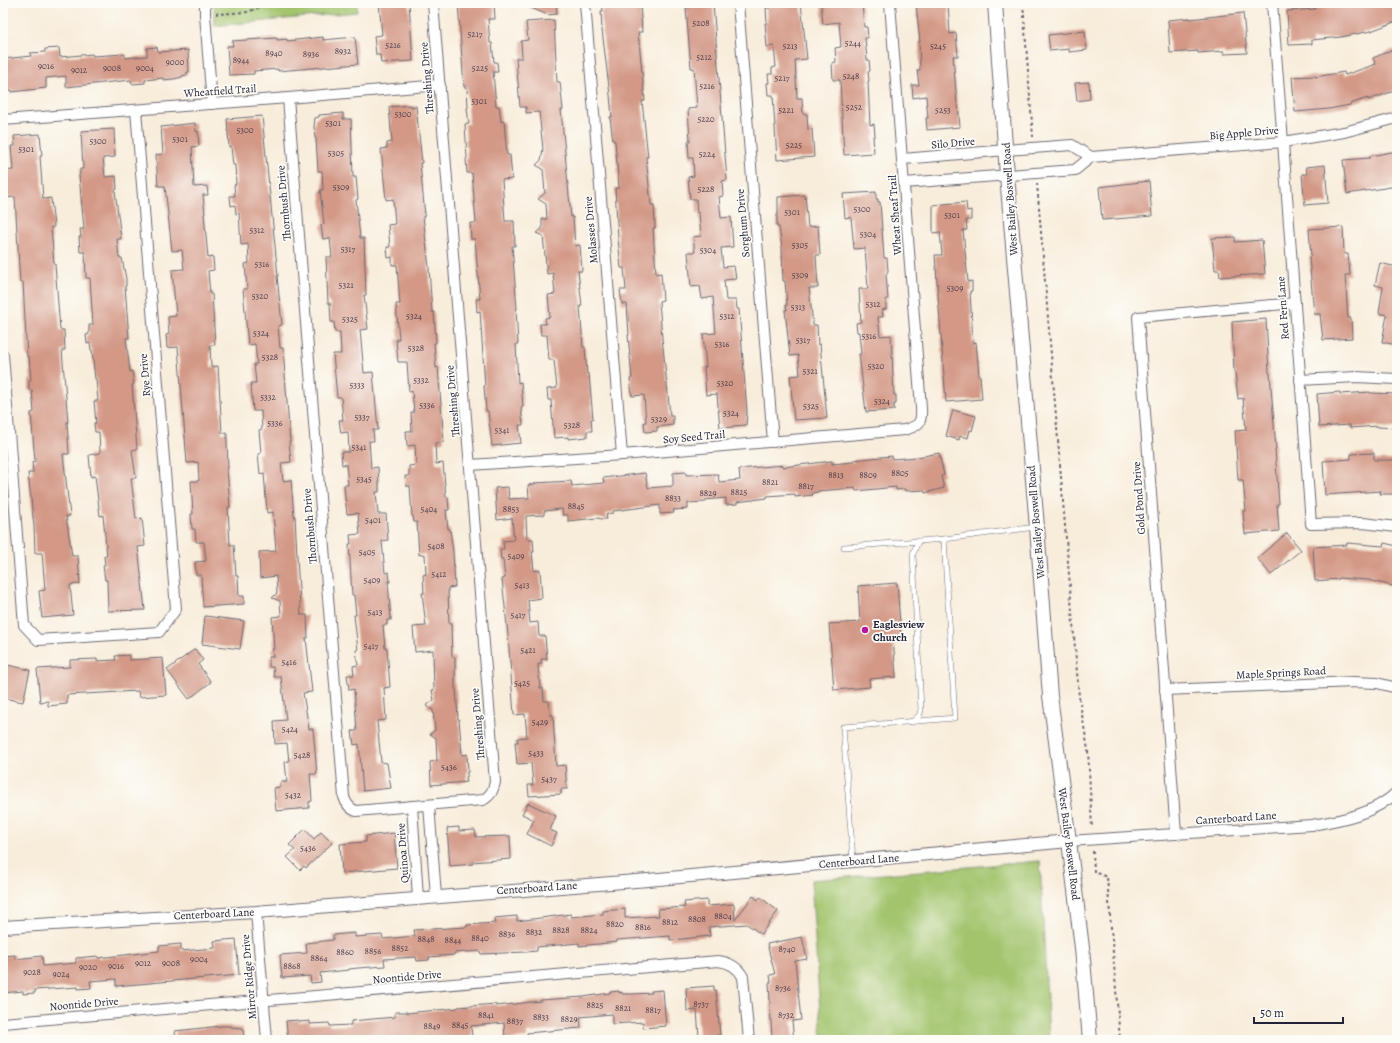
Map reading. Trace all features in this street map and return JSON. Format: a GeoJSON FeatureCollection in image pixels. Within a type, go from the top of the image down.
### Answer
{"type":"FeatureCollection","features":[{"type":"Feature","properties":{"kind":"main road","name":"West Bailey Boswell Road"},"geometry":{"type":"LineString","coordinates":[[995,3],[1007,175],[1050,696],[1082,948],[1090,1040]]}},
{"type":"Feature","properties":{"kind":"street"},"geometry":{"type":"LineString","coordinates":[[205,3],[212,104]]}},
{"type":"Feature","properties":{"kind":"street","name":"Threshing Drive"},"geometry":{"type":"LineString","coordinates":[[433,3],[495,782],[490,796]]}},
{"type":"Feature","properties":{"kind":"street","name":"Molasses Drive"},"geometry":{"type":"LineString","coordinates":[[585,3],[622,455]]}},
{"type":"Feature","properties":{"kind":"street","name":"Sorghum Drive"},"geometry":{"type":"LineString","coordinates":[[738,3],[773,442]]}},
{"type":"Feature","properties":{"kind":"street","name":"Wheat Sheaf Trail"},"geometry":{"type":"LineString","coordinates":[[890,3],[922,418],[919,424]]}},
{"type":"Feature","properties":{"kind":"street","name":"Red Fern Lane"},"geometry":{"type":"LineString","coordinates":[[1272,3],[1284,142],[1311,524],[1363,523],[1397,527]]}},
{"type":"Feature","properties":{"kind":"street","name":"Wheatfield Trail"},"geometry":{"type":"LineString","coordinates":[[3,120],[440,85]]}},
{"type":"Feature","properties":{"kind":"street","name":"Thornbush Drive"},"geometry":{"type":"LineString","coordinates":[[288,98],[344,797],[346,803],[351,809],[356,811],[483,800],[490,796]]}},
{"type":"Feature","properties":{"kind":"street","name":"Rye Drive"},"geometry":{"type":"LineString","coordinates":[[3,355],[24,625],[38,640],[159,632],[176,609],[136,110]]}},
{"type":"Feature","properties":{"kind":"street","name":"Big Apple Drive"},"geometry":{"type":"LineString","coordinates":[[1091,157],[1284,142],[1344,132],[1397,118]]}},
{"type":"Feature","properties":{"kind":"street"},"geometry":{"type":"LineString","coordinates":[[904,183],[1075,170],[1091,157],[1072,146],[1006,150]]}},
{"type":"Feature","properties":{"kind":"street","name":"Silo Drive"},"geometry":{"type":"LineString","coordinates":[[903,159],[1006,150]]}},
{"type":"Feature","properties":{"kind":"street","name":"Gold Pond Drive"},"geometry":{"type":"LineString","coordinates":[[1176,834],[1138,317],[1295,303]]}},
{"type":"Feature","properties":{"kind":"street"},"geometry":{"type":"LineString","coordinates":[[1300,380],[1356,377],[1397,379]]}},
{"type":"Feature","properties":{"kind":"street","name":"Soy Seed Trail"},"geometry":{"type":"LineString","coordinates":[[470,465],[622,455],[773,442],[904,430],[919,424]]}},
{"type":"Feature","properties":{"kind":"street","name":"Maple Springs Road"},"geometry":{"type":"LineString","coordinates":[[1166,690],[1353,682],[1377,683],[1397,688]]}},
{"type":"Feature","properties":{"kind":"street","name":"Canterboard Lane"},"geometry":{"type":"LineString","coordinates":[[1069,841],[1312,825],[1342,820],[1368,811],[1391,798],[1397,792]]}},
{"type":"Feature","properties":{"kind":"street"},"geometry":{"type":"LineString","coordinates":[[429,805],[436,896]]}},
{"type":"Feature","properties":{"kind":"street","name":"Quinoa Drive"},"geometry":{"type":"LineString","coordinates":[[412,806],[418,898]]}},
{"type":"Feature","properties":{"kind":"street","name":"Centerboard Lane"},"geometry":{"type":"LineString","coordinates":[[3,927],[256,912],[655,879],[1069,841]]}},
{"type":"Feature","properties":{"kind":"street","name":"Mirror Ridge Drive"},"geometry":{"type":"LineString","coordinates":[[256,912],[267,1040]]}},
{"type":"Feature","properties":{"kind":"street","name":"Noontide Drive"},"geometry":{"type":"LineString","coordinates":[[3,1023],[726,962],[740,971],[743,977],[749,1040]]}},
{"type":"Feature","properties":{"kind":"lane"},"geometry":{"type":"LineString","coordinates":[[844,547],[944,539],[1037,527]]}},
{"type":"Feature","properties":{"kind":"lane"},"geometry":{"type":"LineString","coordinates":[[853,861],[843,727],[955,718],[944,539]]}},
{"type":"Feature","properties":{"kind":"lane"},"geometry":{"type":"LineString","coordinates":[[912,722],[919,716],[921,710],[913,561],[913,554],[918,541]]}},
{"type":"Feature","properties":{"kind":"path"},"geometry":{"type":"LineString","coordinates":[[216,8],[217,14],[247,12],[273,3]]}},
{"type":"Feature","properties":{"kind":"path"},"geometry":{"type":"LineString","coordinates":[[1023,3],[1034,148]]}},
{"type":"Feature","properties":{"kind":"path"},"geometry":{"type":"LineString","coordinates":[[1036,173],[1079,697],[1088,750],[1094,872],[1107,876],[1120,1040]]}},
{"type":"Feature","properties":{"kind":"green space"},"geometry":{"type":"Polygon","coordinates":[[[214,3],[357,3],[357,12],[214,26],[214,3]]]}},
{"type":"Feature","properties":{"kind":"green space"},"geometry":{"type":"Polygon","coordinates":[[[1040,861],[1049,1040],[822,1040],[811,880],[1040,861]]]}},
{"type":"Feature","properties":{"kind":"building"},"geometry":{"type":"Polygon","coordinates":[[[379,3],[409,3],[413,61],[381,63],[380,55],[376,55],[374,36],[382,35],[379,3]]]}},
{"type":"Feature","properties":{"kind":"building"},"geometry":{"type":"Polygon","coordinates":[[[458,3],[494,3],[495,19],[488,19],[490,43],[492,43],[494,62],[497,62],[498,72],[493,72],[496,106],[499,106],[501,122],[504,121],[507,155],[510,155],[512,179],[502,180],[505,221],[514,221],[515,246],[512,246],[517,309],[518,344],[516,344],[518,383],[521,382],[523,407],[521,408],[523,425],[519,425],[521,443],[492,446],[488,411],[486,411],[480,311],[477,312],[476,299],[480,299],[475,239],[471,239],[470,223],[476,223],[472,173],[467,173],[466,159],[465,124],[469,124],[467,87],[464,87],[458,3]]]}},
{"type":"Feature","properties":{"kind":"building"},"geometry":{"type":"Polygon","coordinates":[[[519,3],[556,3],[557,14],[548,15],[519,3]]]}},
{"type":"Feature","properties":{"kind":"building"},"geometry":{"type":"Polygon","coordinates":[[[602,3],[640,3],[642,32],[638,32],[645,101],[642,101],[648,157],[646,157],[651,205],[654,205],[655,228],[653,228],[656,274],[661,273],[663,300],[659,301],[670,416],[673,416],[673,425],[657,427],[657,431],[645,432],[644,422],[646,422],[644,395],[632,396],[627,304],[622,304],[620,290],[626,290],[624,268],[621,268],[618,239],[615,188],[619,188],[615,141],[613,141],[610,117],[612,117],[610,95],[602,30],[602,3]]]}},
{"type":"Feature","properties":{"kind":"building"},"geometry":{"type":"Polygon","coordinates":[[[690,3],[713,3],[727,180],[722,181],[723,196],[719,197],[721,218],[731,217],[733,247],[721,248],[723,267],[734,266],[736,279],[724,280],[726,300],[736,300],[737,309],[739,309],[747,412],[746,425],[733,427],[720,428],[717,394],[706,395],[704,367],[706,367],[703,334],[716,333],[713,297],[702,299],[700,286],[691,287],[688,252],[695,252],[693,237],[701,236],[696,199],[690,199],[688,177],[694,176],[693,158],[689,158],[688,141],[690,141],[688,109],[697,108],[694,68],[691,68],[686,8],[690,8],[690,3]]]}},
{"type":"Feature","properties":{"kind":"building"},"geometry":{"type":"Polygon","coordinates":[[[769,3],[801,3],[807,59],[795,60],[797,98],[802,98],[803,114],[807,114],[808,130],[812,129],[814,157],[777,160],[773,95],[768,95],[767,83],[769,83],[768,74],[772,74],[772,68],[776,67],[774,46],[767,47],[765,23],[767,23],[766,8],[770,8],[769,3]]]}},
{"type":"Feature","properties":{"kind":"building"},"geometry":{"type":"Polygon","coordinates":[[[821,3],[862,3],[864,27],[867,27],[868,38],[865,38],[867,60],[869,60],[870,71],[868,72],[868,81],[870,125],[874,124],[874,153],[844,155],[840,80],[833,80],[832,63],[836,62],[835,48],[841,47],[839,22],[823,24],[821,3]]]}},
{"type":"Feature","properties":{"kind":"building"},"geometry":{"type":"Polygon","coordinates":[[[948,3],[950,34],[956,33],[958,56],[953,56],[960,127],[927,130],[926,118],[928,118],[926,96],[913,98],[912,85],[919,85],[917,70],[920,70],[920,42],[916,4],[948,3]]]}},
{"type":"Feature","properties":{"kind":"building"},"geometry":{"type":"Polygon","coordinates":[[[1342,3],[1395,3],[1397,9],[1397,21],[1371,31],[1341,37],[1312,40],[1312,44],[1289,45],[1287,11],[1315,9],[1314,6],[1342,3]]]}},
{"type":"Feature","properties":{"kind":"building"},"geometry":{"type":"Polygon","coordinates":[[[1243,13],[1247,53],[1224,54],[1224,51],[1198,53],[1198,51],[1170,53],[1168,20],[1243,13]]]}},
{"type":"Feature","properties":{"kind":"building"},"geometry":{"type":"Polygon","coordinates":[[[554,20],[557,82],[560,82],[563,110],[561,110],[571,217],[573,217],[575,246],[580,245],[582,271],[578,271],[582,306],[580,306],[583,347],[585,347],[587,374],[589,374],[593,419],[591,419],[592,431],[587,431],[587,437],[568,439],[568,437],[554,438],[551,400],[548,400],[547,389],[557,388],[554,360],[549,360],[547,335],[541,335],[540,324],[546,324],[545,318],[550,317],[548,295],[555,294],[553,273],[547,274],[543,236],[536,233],[542,229],[542,219],[547,219],[546,204],[538,199],[545,193],[543,169],[536,165],[541,160],[543,149],[539,112],[526,113],[526,107],[520,107],[516,58],[522,58],[521,41],[528,40],[526,22],[554,20]]]}},
{"type":"Feature","properties":{"kind":"building"},"geometry":{"type":"Polygon","coordinates":[[[1085,31],[1087,50],[1069,52],[1069,49],[1050,51],[1048,35],[1085,31]]]}},
{"type":"Feature","properties":{"kind":"building"},"geometry":{"type":"Polygon","coordinates":[[[323,37],[323,40],[355,37],[358,64],[278,71],[278,69],[254,71],[254,74],[229,75],[227,46],[233,46],[232,41],[277,38],[277,40],[287,39],[287,41],[323,37]]]}},
{"type":"Feature","properties":{"kind":"building"},"geometry":{"type":"Polygon","coordinates":[[[157,47],[158,52],[188,50],[189,72],[187,72],[187,75],[174,79],[163,80],[163,78],[145,80],[145,83],[132,84],[131,80],[66,87],[66,76],[46,78],[46,88],[12,92],[12,90],[3,91],[3,59],[31,56],[30,53],[45,52],[45,49],[59,48],[60,57],[92,54],[93,56],[125,54],[125,58],[147,56],[147,48],[157,47]]]}},
{"type":"Feature","properties":{"kind":"building"},"geometry":{"type":"Polygon","coordinates":[[[1394,49],[1397,58],[1397,90],[1350,105],[1329,109],[1295,112],[1292,77],[1315,77],[1344,72],[1345,75],[1376,64],[1373,58],[1394,49]]]}},
{"type":"Feature","properties":{"kind":"building"},"geometry":{"type":"Polygon","coordinates":[[[1089,82],[1090,99],[1077,101],[1075,83],[1089,82]]]}},
{"type":"Feature","properties":{"kind":"building"},"geometry":{"type":"Polygon","coordinates":[[[411,105],[411,107],[416,106],[422,163],[420,163],[425,216],[423,216],[432,312],[434,312],[436,343],[434,343],[436,368],[438,367],[444,442],[435,443],[436,464],[443,463],[446,497],[448,497],[449,510],[446,510],[448,529],[450,529],[453,552],[455,587],[448,588],[449,624],[451,624],[452,657],[455,657],[455,689],[462,755],[467,754],[468,772],[466,777],[467,782],[431,785],[430,762],[437,761],[436,738],[430,734],[435,730],[433,710],[426,706],[434,700],[432,690],[434,690],[433,650],[415,652],[413,627],[426,626],[422,593],[424,593],[423,575],[426,574],[425,554],[419,555],[417,522],[414,522],[412,516],[410,486],[406,486],[405,476],[409,476],[409,466],[416,465],[415,445],[407,446],[406,431],[412,431],[411,413],[414,412],[412,391],[409,392],[407,362],[398,362],[396,339],[399,339],[396,304],[400,304],[397,265],[392,265],[392,257],[388,258],[387,247],[390,247],[388,225],[395,224],[393,199],[386,200],[381,149],[387,148],[387,143],[392,142],[389,107],[411,105]]]}},
{"type":"Feature","properties":{"kind":"building"},"geometry":{"type":"Polygon","coordinates":[[[343,113],[343,119],[351,119],[353,177],[356,177],[358,199],[356,200],[360,238],[364,238],[366,295],[364,295],[368,329],[360,330],[364,373],[373,372],[378,430],[373,430],[374,441],[369,441],[371,468],[378,467],[379,492],[376,492],[378,514],[386,514],[388,540],[382,541],[385,573],[389,572],[390,582],[388,582],[391,620],[387,620],[387,625],[383,625],[385,648],[387,648],[390,687],[384,688],[386,720],[377,721],[381,762],[387,763],[391,788],[363,791],[359,744],[354,745],[352,731],[357,731],[354,689],[349,690],[347,675],[354,675],[353,666],[358,665],[354,615],[356,615],[354,595],[352,595],[349,544],[351,544],[350,535],[360,534],[358,513],[347,514],[345,497],[344,485],[348,485],[346,464],[342,465],[341,452],[349,452],[348,432],[341,433],[339,420],[343,420],[341,397],[337,397],[333,354],[341,354],[340,332],[335,332],[334,322],[331,322],[330,303],[328,303],[326,257],[332,257],[330,238],[323,239],[321,225],[324,224],[320,190],[323,190],[322,171],[318,171],[314,126],[315,118],[319,117],[319,115],[343,113]]]}},
{"type":"Feature","properties":{"kind":"building"},"geometry":{"type":"Polygon","coordinates":[[[262,116],[278,276],[282,325],[278,326],[280,348],[283,348],[290,442],[291,462],[281,463],[283,481],[291,480],[295,516],[301,615],[307,615],[308,638],[306,638],[312,692],[303,693],[309,729],[313,729],[317,774],[310,774],[312,801],[309,802],[309,808],[276,811],[274,788],[280,787],[280,782],[287,782],[285,762],[289,761],[287,743],[275,744],[274,721],[286,720],[281,677],[274,677],[273,667],[269,667],[269,657],[273,657],[272,649],[274,649],[272,617],[281,616],[280,601],[272,598],[277,593],[276,576],[260,578],[259,552],[276,551],[273,512],[267,513],[264,473],[260,474],[258,454],[261,453],[259,430],[262,429],[261,411],[253,411],[251,383],[256,383],[254,364],[257,364],[255,344],[248,345],[243,289],[247,289],[245,264],[249,263],[248,244],[241,245],[239,213],[236,214],[235,205],[231,206],[230,196],[235,196],[234,185],[236,184],[235,165],[233,165],[231,147],[229,147],[227,119],[262,116]]]}},
{"type":"Feature","properties":{"kind":"building"},"geometry":{"type":"Polygon","coordinates":[[[195,123],[196,132],[198,131],[199,146],[192,147],[194,187],[207,186],[208,195],[203,195],[204,214],[208,258],[213,257],[214,270],[208,271],[210,294],[212,294],[215,345],[210,345],[211,367],[218,366],[222,433],[227,433],[230,545],[234,545],[239,596],[244,596],[244,604],[203,607],[201,575],[196,575],[195,562],[206,561],[204,542],[196,542],[195,529],[192,529],[191,514],[193,514],[191,481],[199,481],[198,462],[187,463],[178,347],[167,348],[166,335],[169,334],[168,317],[176,316],[172,270],[184,269],[182,250],[172,251],[165,186],[158,186],[156,155],[163,154],[161,127],[195,123]]]}},
{"type":"Feature","properties":{"kind":"building"},"geometry":{"type":"Polygon","coordinates":[[[114,129],[115,157],[103,158],[105,177],[116,176],[117,189],[115,190],[121,239],[117,239],[119,258],[122,258],[126,279],[125,286],[129,338],[126,338],[130,372],[132,371],[134,384],[132,385],[137,449],[132,450],[136,478],[131,478],[136,519],[142,518],[145,546],[138,547],[145,610],[108,611],[107,580],[105,580],[103,565],[105,565],[104,556],[107,556],[103,515],[100,516],[95,476],[91,477],[89,455],[100,453],[99,432],[95,432],[94,423],[96,423],[94,401],[98,401],[96,379],[92,350],[90,343],[87,344],[86,335],[89,334],[89,325],[93,325],[90,278],[86,278],[85,252],[80,252],[80,229],[84,229],[79,175],[80,169],[83,169],[81,131],[114,129]]]}},
{"type":"Feature","properties":{"kind":"building"},"geometry":{"type":"Polygon","coordinates":[[[40,134],[43,199],[51,198],[54,227],[51,227],[60,330],[64,330],[65,350],[62,350],[69,454],[63,454],[70,516],[66,516],[72,556],[78,556],[80,584],[70,585],[73,615],[42,618],[39,591],[45,590],[42,553],[35,553],[34,526],[28,473],[33,473],[32,462],[35,461],[31,413],[34,412],[32,390],[29,390],[29,380],[31,380],[29,357],[27,357],[23,282],[20,283],[15,197],[3,198],[3,171],[13,170],[11,146],[15,146],[14,136],[40,134]]]}},
{"type":"Feature","properties":{"kind":"building"},"geometry":{"type":"Polygon","coordinates":[[[1397,151],[1397,186],[1347,194],[1343,160],[1370,158],[1370,156],[1397,151]]]}},
{"type":"Feature","properties":{"kind":"building"},"geometry":{"type":"Polygon","coordinates":[[[1325,165],[1328,203],[1305,205],[1302,174],[1307,174],[1306,167],[1325,165]]]}},
{"type":"Feature","properties":{"kind":"building"},"geometry":{"type":"Polygon","coordinates":[[[1149,181],[1152,216],[1102,220],[1099,187],[1149,181]]]}},
{"type":"Feature","properties":{"kind":"building"},"geometry":{"type":"Polygon","coordinates":[[[876,192],[876,199],[880,202],[884,258],[887,258],[888,271],[886,275],[888,299],[886,299],[886,309],[882,310],[883,317],[878,317],[880,336],[891,335],[894,395],[896,395],[896,404],[894,404],[894,410],[866,412],[859,354],[861,354],[859,332],[857,332],[856,323],[861,322],[859,289],[868,289],[865,248],[854,249],[851,217],[845,218],[843,194],[876,192]]]}},
{"type":"Feature","properties":{"kind":"building"},"geometry":{"type":"Polygon","coordinates":[[[805,195],[808,227],[818,226],[820,255],[816,255],[818,288],[809,288],[813,325],[817,325],[818,345],[820,344],[827,418],[794,420],[790,376],[800,375],[798,355],[790,356],[785,310],[787,310],[787,305],[785,281],[783,281],[782,248],[779,227],[777,227],[777,215],[778,197],[805,195]]]}},
{"type":"Feature","properties":{"kind":"building"},"geometry":{"type":"Polygon","coordinates":[[[966,202],[967,211],[971,210],[971,220],[966,220],[967,230],[963,230],[968,282],[972,281],[972,291],[970,291],[973,343],[976,342],[982,399],[946,402],[935,255],[942,255],[940,232],[933,233],[933,205],[966,202]]]}},
{"type":"Feature","properties":{"kind":"building"},"geometry":{"type":"Polygon","coordinates":[[[1343,227],[1344,254],[1348,254],[1350,275],[1345,275],[1348,318],[1351,318],[1352,338],[1323,340],[1320,314],[1314,314],[1309,257],[1311,256],[1309,229],[1343,227]]]}},
{"type":"Feature","properties":{"kind":"building"},"geometry":{"type":"Polygon","coordinates":[[[1235,237],[1235,242],[1262,240],[1265,274],[1220,277],[1219,270],[1215,270],[1212,238],[1235,237]]]}},
{"type":"Feature","properties":{"kind":"building"},"geometry":{"type":"Polygon","coordinates":[[[1380,263],[1397,267],[1397,345],[1382,342],[1387,315],[1379,313],[1383,287],[1375,285],[1380,263]]]}},
{"type":"Feature","properties":{"kind":"building"},"geometry":{"type":"Polygon","coordinates":[[[1266,319],[1276,449],[1279,531],[1245,534],[1243,511],[1246,511],[1243,480],[1238,480],[1235,431],[1246,430],[1243,398],[1238,399],[1234,372],[1232,322],[1266,319]]]}},
{"type":"Feature","properties":{"kind":"building"},"geometry":{"type":"Polygon","coordinates":[[[1340,392],[1340,394],[1370,392],[1397,394],[1397,428],[1378,426],[1350,428],[1350,425],[1319,427],[1317,394],[1340,392]]]}},
{"type":"Feature","properties":{"kind":"building"},"geometry":{"type":"Polygon","coordinates":[[[953,410],[976,416],[972,431],[970,430],[968,438],[960,436],[959,440],[946,436],[953,410]]]}},
{"type":"Feature","properties":{"kind":"building"},"geometry":{"type":"Polygon","coordinates":[[[939,453],[944,475],[941,476],[944,488],[925,493],[924,490],[896,490],[896,487],[856,491],[855,488],[818,491],[812,493],[813,495],[795,497],[795,494],[767,496],[767,498],[726,505],[726,498],[705,500],[705,502],[688,503],[688,509],[673,510],[674,513],[660,514],[660,505],[613,511],[613,513],[606,514],[607,519],[597,518],[568,521],[568,515],[563,515],[562,509],[544,511],[544,515],[526,516],[527,539],[533,539],[534,552],[532,552],[534,571],[540,570],[542,598],[528,600],[530,623],[538,622],[539,636],[545,636],[547,659],[541,659],[542,664],[538,664],[540,688],[543,688],[544,701],[549,701],[550,715],[553,715],[556,766],[565,765],[567,789],[561,789],[561,794],[529,796],[528,785],[533,785],[531,763],[517,764],[515,742],[518,742],[517,738],[527,737],[525,714],[514,715],[502,579],[505,578],[503,559],[501,559],[500,549],[504,549],[503,541],[514,540],[512,518],[497,520],[495,488],[508,487],[509,499],[529,498],[528,485],[535,483],[571,481],[572,486],[604,483],[603,478],[645,473],[648,488],[673,486],[673,473],[686,472],[686,475],[718,474],[719,482],[740,480],[739,469],[783,465],[783,467],[832,461],[832,464],[881,457],[892,456],[892,459],[918,457],[939,453]]]}},
{"type":"Feature","properties":{"kind":"building"},"geometry":{"type":"Polygon","coordinates":[[[1374,453],[1374,460],[1397,460],[1397,494],[1380,494],[1381,491],[1325,495],[1323,461],[1351,459],[1351,454],[1374,453]]]}},
{"type":"Feature","properties":{"kind":"building"},"geometry":{"type":"Polygon","coordinates":[[[1287,533],[1301,550],[1271,575],[1257,558],[1287,533]]]}},
{"type":"Feature","properties":{"kind":"building"},"geometry":{"type":"Polygon","coordinates":[[[1347,543],[1383,546],[1384,543],[1397,546],[1397,587],[1368,580],[1339,578],[1315,581],[1313,547],[1347,545],[1347,543]]]}},
{"type":"Feature","properties":{"kind":"building","name":"Eaglesview Church"},"geometry":{"type":"Polygon","coordinates":[[[897,583],[901,637],[893,637],[896,677],[869,679],[870,687],[834,690],[829,624],[860,622],[858,586],[897,583]]]}},
{"type":"Feature","properties":{"kind":"building"},"geometry":{"type":"Polygon","coordinates":[[[205,616],[244,621],[240,649],[202,644],[205,616]]]}},
{"type":"Feature","properties":{"kind":"building"},"geometry":{"type":"Polygon","coordinates":[[[195,649],[203,660],[198,664],[211,682],[189,699],[167,670],[195,649]]]}},
{"type":"Feature","properties":{"kind":"building"},"geometry":{"type":"Polygon","coordinates":[[[129,655],[129,660],[163,658],[166,695],[139,697],[138,691],[67,695],[67,704],[48,706],[48,701],[40,702],[37,669],[70,667],[70,660],[116,660],[115,656],[129,655]]]}},
{"type":"Feature","properties":{"kind":"building"},"geometry":{"type":"Polygon","coordinates":[[[3,664],[30,670],[23,702],[3,698],[3,664]]]}},
{"type":"Feature","properties":{"kind":"building"},"geometry":{"type":"Polygon","coordinates":[[[528,803],[556,816],[550,830],[557,833],[551,846],[527,834],[534,820],[522,814],[528,803]]]}},
{"type":"Feature","properties":{"kind":"building"},"geometry":{"type":"Polygon","coordinates":[[[459,827],[459,831],[475,830],[476,837],[510,836],[511,859],[472,862],[473,864],[450,866],[447,828],[459,827]]]}},
{"type":"Feature","properties":{"kind":"building"},"geometry":{"type":"Polygon","coordinates":[[[305,829],[314,839],[321,832],[332,843],[306,868],[304,866],[300,870],[287,857],[295,850],[289,845],[305,829]]]}},
{"type":"Feature","properties":{"kind":"building"},"geometry":{"type":"Polygon","coordinates":[[[394,833],[397,868],[342,873],[340,844],[366,842],[366,836],[394,833]]]}},
{"type":"Feature","properties":{"kind":"building"},"geometry":{"type":"Polygon","coordinates":[[[753,896],[758,900],[760,897],[778,911],[761,934],[747,924],[709,927],[710,936],[670,940],[670,936],[617,940],[617,942],[579,946],[579,943],[537,947],[537,951],[526,952],[481,954],[480,951],[454,953],[454,955],[429,957],[429,960],[417,961],[416,957],[384,959],[385,966],[320,973],[321,982],[311,983],[310,976],[282,978],[280,955],[307,953],[306,943],[333,940],[333,935],[355,933],[355,937],[382,935],[383,939],[415,936],[414,930],[467,927],[467,925],[495,923],[494,918],[517,916],[517,921],[571,914],[571,917],[603,914],[603,911],[625,909],[625,918],[659,916],[658,909],[685,907],[684,902],[707,900],[707,906],[734,904],[735,920],[753,896]]]}},
{"type":"Feature","properties":{"kind":"building"},"geometry":{"type":"Polygon","coordinates":[[[802,937],[807,959],[795,961],[801,1020],[792,1021],[794,1040],[772,1040],[769,983],[771,982],[770,975],[775,974],[767,944],[802,937]]]}},
{"type":"Feature","properties":{"kind":"building"},"geometry":{"type":"Polygon","coordinates":[[[236,939],[239,975],[116,986],[116,979],[90,981],[91,988],[78,989],[78,987],[35,990],[35,993],[23,994],[23,991],[3,993],[3,956],[15,955],[15,959],[42,956],[43,966],[76,963],[76,958],[98,956],[98,958],[159,951],[159,946],[181,944],[181,951],[215,948],[214,941],[236,939]]]}},
{"type":"Feature","properties":{"kind":"building"},"geometry":{"type":"Polygon","coordinates":[[[714,986],[714,990],[716,990],[720,1035],[699,1037],[697,1010],[687,1011],[686,988],[714,986]]]}},
{"type":"Feature","properties":{"kind":"building"},"geometry":{"type":"Polygon","coordinates":[[[663,990],[666,1026],[643,1028],[643,1022],[612,1024],[612,1014],[580,1017],[581,1028],[527,1033],[527,1038],[505,1040],[504,1023],[471,1026],[472,1037],[440,1040],[288,1040],[286,1021],[310,1021],[310,1024],[329,1023],[330,1026],[351,1025],[351,1021],[395,1017],[395,1012],[407,1013],[496,1004],[496,1006],[541,1000],[583,997],[619,991],[619,993],[622,992],[622,994],[633,994],[652,993],[651,991],[663,990]]]}},
{"type":"Feature","properties":{"kind":"building"},"geometry":{"type":"Polygon","coordinates":[[[221,1026],[243,1028],[244,1040],[176,1040],[175,1031],[221,1026]]]}},
{"type":"Feature","properties":{"kind":"place","name":"Eaglesview Church"},"geometry":{"type":"Point","coordinates":[865,630]}}]}
